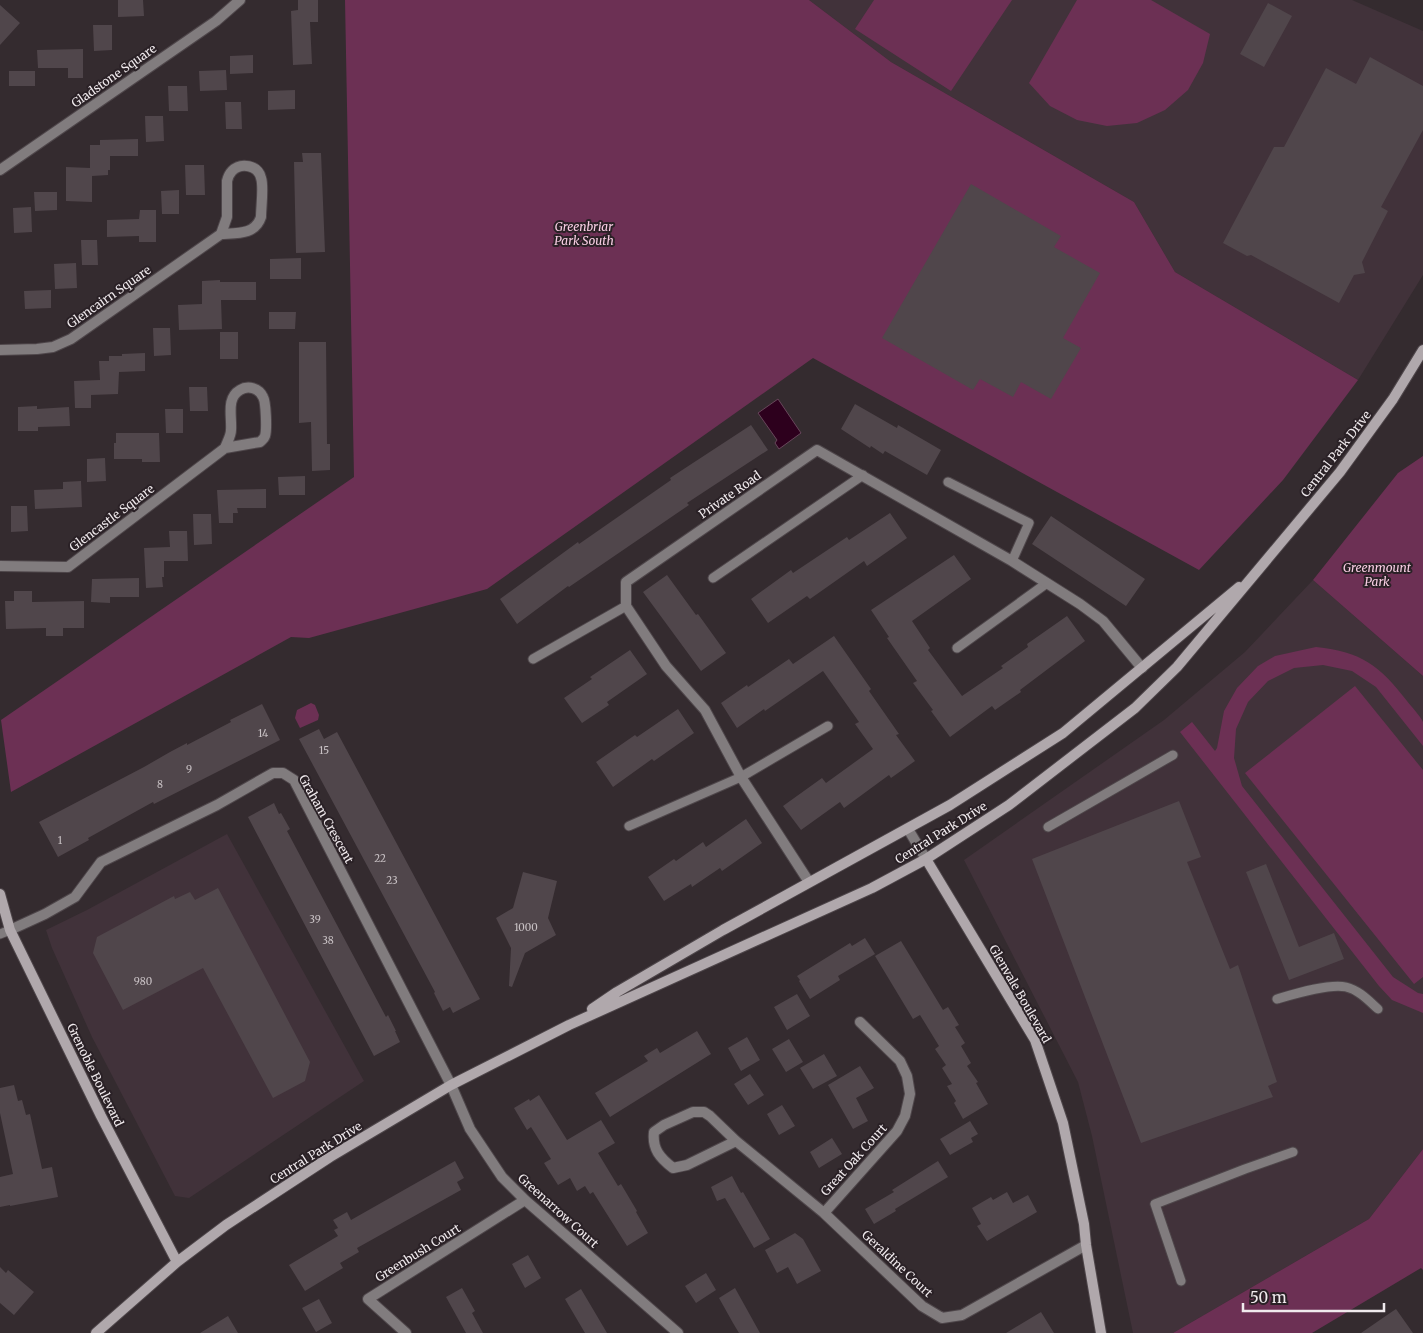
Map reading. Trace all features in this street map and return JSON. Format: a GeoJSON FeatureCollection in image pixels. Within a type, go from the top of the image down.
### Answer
{"type":"FeatureCollection","features":[{"type":"Feature","properties":{"kind":"street","name":"Gladstone Square"},"geometry":{"type":"LineString","coordinates":[[0,170],[216,21],[240,0]]}},
{"type":"Feature","properties":{"kind":"street"},"geometry":{"type":"LineString","coordinates":[[243,166],[255,169],[262,178],[260,222],[253,230],[248,232],[221,234],[227,218],[228,176],[237,167],[243,166]]}},
{"type":"Feature","properties":{"kind":"street","name":"Glencairn Square"},"geometry":{"type":"LineString","coordinates":[[0,350],[53,347],[71,338],[221,234]]}},
{"type":"Feature","properties":{"kind":"street","name":"Central Park Drive"},"geometry":{"type":"LineString","coordinates":[[96,1333],[177,1262],[226,1225],[322,1162],[451,1085],[569,1024],[872,888],[926,859],[1009,805],[1134,708],[1177,668],[1340,472],[1394,399],[1423,350]]}},
{"type":"Feature","properties":{"kind":"street","name":"Glencastle Square"},"geometry":{"type":"LineString","coordinates":[[0,566],[68,567],[225,448],[257,443],[263,439],[266,433],[265,399],[258,390],[248,387],[242,388],[234,395],[231,405],[231,432],[225,448]]}},
{"type":"Feature","properties":{"kind":"street","name":"Private Road"},"geometry":{"type":"LineString","coordinates":[[626,606],[626,582],[817,450],[1012,561],[1080,604],[1103,622],[1142,668]]}},
{"type":"Feature","properties":{"kind":"street","name":"Central Park Drive"},"geometry":{"type":"LineString","coordinates":[[569,1024],[617,992],[809,882],[950,805],[1063,733],[1261,568]]}},
{"type":"Feature","properties":{"kind":"street"},"geometry":{"type":"LineString","coordinates":[[626,606],[666,666],[705,710],[741,777],[809,882]]}},
{"type":"Feature","properties":{"kind":"street","name":"Graham Crescent"},"geometry":{"type":"LineString","coordinates":[[5,932],[45,914],[76,897],[101,862],[217,805],[272,774],[283,773],[294,780],[451,1085]]}},
{"type":"Feature","properties":{"kind":"street","name":"Glenvale Boulevard"},"geometry":{"type":"LineString","coordinates":[[908,829],[1035,1040],[1063,1123],[1084,1224],[1101,1333]]}},
{"type":"Feature","properties":{"kind":"street","name":"Grenoble Boulevard"},"geometry":{"type":"LineString","coordinates":[[0,894],[5,932],[177,1262]]}},
{"type":"Feature","properties":{"kind":"street","name":"Great Oak Court"},"geometry":{"type":"LineString","coordinates":[[824,1213],[897,1132],[905,1116],[910,1094],[907,1076],[900,1060],[860,1022]]}},
{"type":"Feature","properties":{"kind":"street","name":"Greenarrow Court"},"geometry":{"type":"LineString","coordinates":[[451,1085],[470,1129],[502,1177],[525,1200],[678,1333]]}},
{"type":"Feature","properties":{"kind":"street","name":"Geraldine Court"},"geometry":{"type":"LineString","coordinates":[[736,1141],[687,1165],[673,1168],[663,1161],[653,1144],[654,1132],[664,1125],[693,1112],[704,1112],[736,1141],[824,1213],[922,1306],[942,1318],[962,1315],[1086,1245]]}},
{"type":"Feature","properties":{"kind":"street","name":"Greenbush Court"},"geometry":{"type":"LineString","coordinates":[[406,1333],[368,1299],[525,1200]]}},
{"type":"Feature","properties":{"kind":"lane"},"geometry":{"type":"LineString","coordinates":[[713,578],[863,476]]}},
{"type":"Feature","properties":{"kind":"lane"},"geometry":{"type":"LineString","coordinates":[[948,482],[1029,523],[1012,561]]}},
{"type":"Feature","properties":{"kind":"lane"},"geometry":{"type":"LineString","coordinates":[[957,648],[1048,583]]}},
{"type":"Feature","properties":{"kind":"lane"},"geometry":{"type":"LineString","coordinates":[[534,659],[626,606]]}},
{"type":"Feature","properties":{"kind":"lane"},"geometry":{"type":"LineString","coordinates":[[629,826],[741,777],[828,726]]}},
{"type":"Feature","properties":{"kind":"lane"},"geometry":{"type":"LineString","coordinates":[[1048,827],[1173,755]]}},
{"type":"Feature","properties":{"kind":"lane"},"geometry":{"type":"LineString","coordinates":[[1277,999],[1324,987],[1346,987],[1362,995],[1378,1009]]}},
{"type":"Feature","properties":{"kind":"lane"},"geometry":{"type":"LineString","coordinates":[[1180,1281],[1155,1204],[1293,1152]]}},
{"type":"Feature","properties":{"kind":"shaded area"},"geometry":{"type":"Polygon","coordinates":[[[809,0],[1352,0],[1423,31],[1423,275],[1358,380],[1175,272],[1134,202],[891,62],[809,0]]]}},
{"type":"Feature","properties":{"kind":"shaded area"},"geometry":{"type":"Polygon","coordinates":[[[778,399],[801,433],[779,449],[775,443],[777,440],[758,413],[778,399]]]}},
{"type":"Feature","properties":{"kind":"shaded area"},"geometry":{"type":"Polygon","coordinates":[[[1313,580],[1423,676],[1423,1149],[1369,1219],[1173,1333],[1133,1333],[1092,1136],[1078,1082],[964,860],[1164,720],[1245,652],[1313,580]]]}},
{"type":"Feature","properties":{"kind":"shaded area"},"geometry":{"type":"Polygon","coordinates":[[[227,834],[364,1081],[189,1198],[175,1196],[92,1037],[52,948],[46,930],[87,910],[227,834]]]}},
{"type":"Feature","properties":{"kind":"green space","name":"Greenbriar Park South"},"geometry":{"type":"Polygon","coordinates":[[[345,0],[809,0],[891,62],[1134,202],[1175,272],[1358,380],[1283,480],[1199,570],[813,358],[487,589],[309,638],[291,637],[11,792],[1,720],[354,477],[345,0]]]}},
{"type":"Feature","properties":{"kind":"green space"},"geometry":{"type":"Polygon","coordinates":[[[874,0],[1012,0],[951,91],[855,29],[874,0]]]}},
{"type":"Feature","properties":{"kind":"green space"},"geometry":{"type":"Polygon","coordinates":[[[1077,0],[1151,0],[1210,34],[1203,63],[1188,90],[1165,110],[1137,123],[1107,126],[1077,120],[1050,106],[1029,83],[1077,0]]]}},
{"type":"Feature","properties":{"kind":"green space","name":"Greenmount Park"},"geometry":{"type":"Polygon","coordinates":[[[1423,456],[1423,676],[1313,580],[1398,473],[1423,456]]]}},
{"type":"Feature","properties":{"kind":"green space"},"geometry":{"type":"Polygon","coordinates":[[[1316,647],[1346,652],[1378,669],[1422,720],[1423,746],[1376,687],[1352,671],[1323,665],[1294,668],[1268,681],[1248,702],[1236,729],[1234,758],[1242,786],[1393,977],[1418,993],[1423,994],[1423,1013],[1392,1000],[1379,986],[1180,732],[1192,722],[1215,751],[1224,711],[1237,688],[1258,666],[1275,656],[1316,647]]]}},
{"type":"Feature","properties":{"kind":"green space"},"geometry":{"type":"Polygon","coordinates":[[[1355,686],[1423,770],[1423,977],[1414,984],[1245,773],[1355,686]]]}},
{"type":"Feature","properties":{"kind":"green space"},"geometry":{"type":"Polygon","coordinates":[[[311,703],[315,705],[319,715],[318,720],[300,728],[295,718],[297,710],[311,703]]]}},
{"type":"Feature","properties":{"kind":"green space"},"geometry":{"type":"Polygon","coordinates":[[[1423,1149],[1423,1270],[1421,1268],[1312,1333],[1173,1333],[1369,1219],[1423,1149]]]}},
{"type":"Feature","properties":{"kind":"building"},"geometry":{"type":"Polygon","coordinates":[[[118,0],[143,0],[144,16],[118,17],[118,0]]]}},
{"type":"Feature","properties":{"kind":"building"},"geometry":{"type":"Polygon","coordinates":[[[298,0],[318,0],[318,22],[310,22],[312,64],[293,65],[291,11],[298,10],[298,0]]]}},
{"type":"Feature","properties":{"kind":"building"},"geometry":{"type":"Polygon","coordinates":[[[1268,3],[1292,16],[1264,67],[1240,54],[1268,3]]]}},
{"type":"Feature","properties":{"kind":"building"},"geometry":{"type":"Polygon","coordinates":[[[0,5],[20,23],[0,45],[0,5]]]}},
{"type":"Feature","properties":{"kind":"building"},"geometry":{"type":"Polygon","coordinates":[[[93,25],[112,25],[112,50],[94,51],[93,25]]]}},
{"type":"Feature","properties":{"kind":"building"},"geometry":{"type":"Polygon","coordinates":[[[83,49],[83,78],[68,78],[68,68],[38,68],[37,50],[83,49]]]}},
{"type":"Feature","properties":{"kind":"building"},"geometry":{"type":"Polygon","coordinates":[[[253,55],[253,73],[230,74],[230,56],[253,55]]]}},
{"type":"Feature","properties":{"kind":"building"},"geometry":{"type":"Polygon","coordinates":[[[1370,57],[1423,86],[1423,130],[1381,207],[1388,211],[1362,262],[1365,273],[1354,275],[1339,303],[1251,255],[1247,256],[1223,243],[1274,147],[1284,147],[1326,68],[1356,84],[1370,57]]]}},
{"type":"Feature","properties":{"kind":"building"},"geometry":{"type":"Polygon","coordinates":[[[226,70],[227,90],[200,91],[199,71],[226,70]]]}},
{"type":"Feature","properties":{"kind":"building"},"geometry":{"type":"Polygon","coordinates":[[[9,71],[35,71],[35,86],[9,86],[9,71]]]}},
{"type":"Feature","properties":{"kind":"building"},"geometry":{"type":"Polygon","coordinates":[[[168,86],[187,86],[188,111],[169,111],[168,86]]]}},
{"type":"Feature","properties":{"kind":"building"},"geometry":{"type":"Polygon","coordinates":[[[295,90],[295,109],[268,110],[268,91],[295,90]]]}},
{"type":"Feature","properties":{"kind":"building"},"geometry":{"type":"Polygon","coordinates":[[[225,102],[241,102],[242,129],[226,129],[225,102]]]}},
{"type":"Feature","properties":{"kind":"building"},"geometry":{"type":"Polygon","coordinates":[[[145,116],[163,116],[164,141],[146,142],[145,116]]]}},
{"type":"Feature","properties":{"kind":"building"},"geometry":{"type":"Polygon","coordinates":[[[138,139],[138,156],[110,156],[108,175],[92,176],[92,202],[66,201],[66,167],[90,168],[90,145],[100,145],[100,140],[138,139]]]}},
{"type":"Feature","properties":{"kind":"building"},"geometry":{"type":"Polygon","coordinates":[[[302,153],[321,153],[325,252],[296,253],[294,162],[303,162],[302,153]]]}},
{"type":"Feature","properties":{"kind":"building"},"geometry":{"type":"Polygon","coordinates":[[[185,165],[204,165],[205,195],[186,195],[185,165]]]}},
{"type":"Feature","properties":{"kind":"building"},"geometry":{"type":"Polygon","coordinates":[[[971,184],[1061,236],[1054,247],[1100,273],[1063,338],[1081,348],[1051,399],[1021,382],[1013,397],[980,379],[973,390],[882,338],[971,184]]]}},
{"type":"Feature","properties":{"kind":"building"},"geometry":{"type":"Polygon","coordinates":[[[179,190],[179,214],[162,214],[161,191],[179,190]]]}},
{"type":"Feature","properties":{"kind":"building"},"geometry":{"type":"Polygon","coordinates":[[[34,192],[57,192],[57,210],[35,211],[34,192]]]}},
{"type":"Feature","properties":{"kind":"building"},"geometry":{"type":"Polygon","coordinates":[[[31,207],[32,232],[14,233],[13,208],[31,207]]]}},
{"type":"Feature","properties":{"kind":"building"},"geometry":{"type":"Polygon","coordinates":[[[140,210],[156,210],[156,242],[139,242],[139,236],[107,237],[107,220],[139,219],[140,210]]]}},
{"type":"Feature","properties":{"kind":"building"},"geometry":{"type":"Polygon","coordinates":[[[81,240],[97,240],[98,265],[82,265],[81,240]]]}},
{"type":"Feature","properties":{"kind":"building"},"geometry":{"type":"Polygon","coordinates":[[[301,258],[301,279],[270,279],[270,259],[301,258]]]}},
{"type":"Feature","properties":{"kind":"building"},"geometry":{"type":"Polygon","coordinates":[[[76,263],[77,288],[55,289],[54,264],[76,263]]]}},
{"type":"Feature","properties":{"kind":"building"},"geometry":{"type":"Polygon","coordinates":[[[220,280],[220,282],[256,282],[256,300],[221,300],[222,329],[179,330],[178,305],[202,304],[202,281],[220,280]]]}},
{"type":"Feature","properties":{"kind":"building"},"geometry":{"type":"Polygon","coordinates":[[[51,290],[51,308],[25,309],[24,291],[51,290]]]}},
{"type":"Feature","properties":{"kind":"building"},"geometry":{"type":"Polygon","coordinates":[[[269,312],[296,312],[295,329],[269,329],[269,312]]]}},
{"type":"Feature","properties":{"kind":"building"},"geometry":{"type":"Polygon","coordinates":[[[153,328],[170,328],[171,355],[154,356],[153,328]]]}},
{"type":"Feature","properties":{"kind":"building"},"geometry":{"type":"Polygon","coordinates":[[[220,332],[238,332],[238,359],[220,359],[220,332]]]}},
{"type":"Feature","properties":{"kind":"building"},"geometry":{"type":"Polygon","coordinates":[[[299,342],[326,342],[327,444],[330,444],[330,470],[312,471],[311,422],[299,423],[299,342]]]}},
{"type":"Feature","properties":{"kind":"building"},"geometry":{"type":"Polygon","coordinates":[[[145,353],[145,371],[119,372],[118,394],[91,395],[91,408],[75,408],[74,381],[100,380],[99,361],[109,361],[109,356],[145,353]]]}},
{"type":"Feature","properties":{"kind":"building"},"geometry":{"type":"Polygon","coordinates":[[[189,387],[207,387],[208,411],[190,411],[189,387]]]}},
{"type":"Feature","properties":{"kind":"building"},"geometry":{"type":"Polygon","coordinates":[[[855,404],[897,428],[898,425],[941,450],[927,475],[885,451],[883,454],[871,446],[870,448],[841,429],[855,404]]]}},
{"type":"Feature","properties":{"kind":"building"},"geometry":{"type":"Polygon","coordinates":[[[37,406],[37,409],[69,407],[70,426],[38,427],[38,431],[18,431],[18,407],[37,406]]]}},
{"type":"Feature","properties":{"kind":"building"},"geometry":{"type":"Polygon","coordinates":[[[165,409],[183,409],[183,433],[166,433],[165,409]]]}},
{"type":"Feature","properties":{"kind":"building"},"geometry":{"type":"Polygon","coordinates":[[[751,425],[768,450],[687,503],[689,505],[568,586],[517,624],[500,599],[578,542],[579,544],[671,480],[670,478],[751,425]]]}},
{"type":"Feature","properties":{"kind":"building"},"geometry":{"type":"Polygon","coordinates":[[[116,433],[159,433],[160,462],[142,462],[142,459],[114,459],[116,433]]]}},
{"type":"Feature","properties":{"kind":"building"},"geometry":{"type":"Polygon","coordinates":[[[105,458],[106,481],[87,482],[87,459],[105,458]]]}},
{"type":"Feature","properties":{"kind":"building"},"geometry":{"type":"Polygon","coordinates":[[[305,476],[305,495],[279,495],[278,477],[305,476]]]}},
{"type":"Feature","properties":{"kind":"building"},"geometry":{"type":"Polygon","coordinates":[[[81,481],[82,507],[35,509],[34,490],[63,489],[63,482],[81,481]]]}},
{"type":"Feature","properties":{"kind":"building"},"geometry":{"type":"Polygon","coordinates":[[[266,489],[266,508],[237,508],[238,513],[233,513],[233,523],[219,523],[217,490],[266,489]]]}},
{"type":"Feature","properties":{"kind":"building"},"geometry":{"type":"Polygon","coordinates":[[[11,506],[27,506],[28,531],[11,532],[11,506]]]}},
{"type":"Feature","properties":{"kind":"building"},"geometry":{"type":"Polygon","coordinates":[[[890,513],[907,538],[867,566],[864,561],[810,599],[807,596],[768,623],[751,599],[791,570],[793,573],[847,537],[849,540],[890,513]]]}},
{"type":"Feature","properties":{"kind":"building"},"geometry":{"type":"Polygon","coordinates":[[[193,514],[211,514],[212,544],[194,545],[193,514]]]}},
{"type":"Feature","properties":{"kind":"building"},"geometry":{"type":"Polygon","coordinates":[[[1051,516],[1145,579],[1126,606],[1032,544],[1051,516]]]}},
{"type":"Feature","properties":{"kind":"building"},"geometry":{"type":"Polygon","coordinates":[[[169,531],[187,531],[188,561],[164,561],[163,587],[146,588],[144,548],[170,547],[169,531]]]}},
{"type":"Feature","properties":{"kind":"building"},"geometry":{"type":"Polygon","coordinates":[[[954,555],[971,579],[912,621],[930,648],[928,650],[962,696],[1003,668],[1001,666],[1028,647],[1027,644],[1067,616],[1085,641],[1020,690],[1021,692],[995,710],[992,706],[950,737],[913,683],[917,681],[887,638],[889,637],[871,610],[954,555]]]}},
{"type":"Feature","properties":{"kind":"building"},"geometry":{"type":"Polygon","coordinates":[[[667,575],[726,653],[701,671],[643,592],[667,575]]]}},
{"type":"Feature","properties":{"kind":"building"},"geometry":{"type":"Polygon","coordinates":[[[139,578],[139,597],[110,597],[110,603],[91,602],[92,579],[139,578]]]}},
{"type":"Feature","properties":{"kind":"building"},"geometry":{"type":"Polygon","coordinates":[[[14,591],[32,591],[32,602],[84,601],[84,628],[63,628],[63,636],[46,636],[46,628],[6,629],[5,601],[14,601],[14,591]]]}},
{"type":"Feature","properties":{"kind":"building"},"geometry":{"type":"Polygon","coordinates":[[[834,636],[871,689],[869,691],[899,734],[896,735],[915,761],[891,778],[889,775],[844,808],[840,802],[801,830],[783,806],[822,778],[826,783],[873,749],[855,724],[859,722],[823,671],[737,728],[721,703],[789,659],[793,664],[834,636]]]}},
{"type":"Feature","properties":{"kind":"building"},"geometry":{"type":"Polygon","coordinates":[[[630,650],[647,674],[607,702],[609,705],[582,723],[564,698],[592,679],[590,677],[630,650]]]}},
{"type":"Feature","properties":{"kind":"building"},"geometry":{"type":"Polygon","coordinates":[[[262,704],[280,740],[154,804],[153,802],[58,857],[39,822],[262,704]]]}},
{"type":"Feature","properties":{"kind":"building"},"geometry":{"type":"Polygon","coordinates":[[[678,709],[694,733],[654,761],[652,759],[613,787],[596,762],[635,735],[637,737],[678,709]]]}},
{"type":"Feature","properties":{"kind":"building"},"geometry":{"type":"Polygon","coordinates":[[[319,729],[324,739],[337,732],[480,999],[453,1013],[450,1007],[443,1011],[435,992],[299,739],[319,729]]]}},
{"type":"Feature","properties":{"kind":"building"},"geometry":{"type":"Polygon","coordinates":[[[1179,801],[1201,857],[1187,862],[1230,969],[1238,965],[1277,1082],[1268,1086],[1273,1097],[1141,1143],[1032,859],[1179,801]]]}},
{"type":"Feature","properties":{"kind":"building"},"geometry":{"type":"Polygon","coordinates":[[[274,803],[279,814],[281,813],[290,829],[287,831],[386,1017],[388,1015],[396,1031],[400,1042],[374,1056],[248,817],[274,803]]]}},
{"type":"Feature","properties":{"kind":"building"},"geometry":{"type":"Polygon","coordinates":[[[746,819],[762,843],[722,871],[720,868],[692,887],[691,884],[664,901],[648,877],[674,859],[676,861],[703,842],[706,847],[746,819]]]}},
{"type":"Feature","properties":{"kind":"building"},"geometry":{"type":"Polygon","coordinates":[[[1266,864],[1299,947],[1334,933],[1344,959],[1289,980],[1246,872],[1266,864]]]}},
{"type":"Feature","properties":{"kind":"building"},"geometry":{"type":"Polygon","coordinates":[[[523,872],[557,881],[548,918],[556,935],[525,953],[512,987],[509,986],[511,948],[496,918],[513,908],[523,872]]]}},
{"type":"Feature","properties":{"kind":"building"},"geometry":{"type":"Polygon","coordinates":[[[218,888],[310,1062],[305,1081],[273,1098],[203,968],[123,1010],[93,953],[97,937],[174,896],[175,899],[190,892],[195,900],[218,888]]]}},
{"type":"Feature","properties":{"kind":"building"},"geometry":{"type":"Polygon","coordinates":[[[865,938],[875,954],[838,976],[840,980],[810,999],[797,976],[850,943],[852,946],[865,938]]]}},
{"type":"Feature","properties":{"kind":"building"},"geometry":{"type":"Polygon","coordinates":[[[901,941],[943,1010],[948,1007],[959,1025],[955,1027],[965,1043],[961,1046],[971,1063],[967,1066],[978,1082],[976,1083],[988,1104],[963,1119],[954,1103],[956,1101],[947,1086],[952,1084],[942,1068],[946,1065],[935,1049],[939,1046],[920,1015],[913,1019],[875,956],[901,941]]]}},
{"type":"Feature","properties":{"kind":"building"},"geometry":{"type":"Polygon","coordinates":[[[797,994],[810,1016],[787,1030],[774,1007],[797,994]]]}},
{"type":"Feature","properties":{"kind":"building"},"geometry":{"type":"Polygon","coordinates":[[[697,1031],[711,1054],[610,1117],[595,1093],[648,1061],[644,1056],[657,1048],[660,1053],[697,1031]]]}},
{"type":"Feature","properties":{"kind":"building"},"geometry":{"type":"Polygon","coordinates":[[[747,1037],[760,1060],[741,1071],[728,1048],[747,1037]]]}},
{"type":"Feature","properties":{"kind":"building"},"geometry":{"type":"Polygon","coordinates":[[[789,1039],[803,1062],[786,1072],[772,1049],[789,1039]]]}},
{"type":"Feature","properties":{"kind":"building"},"geometry":{"type":"Polygon","coordinates":[[[824,1054],[837,1076],[813,1089],[800,1068],[824,1054]]]}},
{"type":"Feature","properties":{"kind":"building"},"geometry":{"type":"Polygon","coordinates":[[[860,1066],[874,1088],[856,1098],[868,1121],[853,1129],[828,1085],[860,1066]]]}},
{"type":"Feature","properties":{"kind":"building"},"geometry":{"type":"Polygon","coordinates":[[[750,1074],[764,1095],[748,1105],[734,1084],[750,1074]]]}},
{"type":"Feature","properties":{"kind":"building"},"geometry":{"type":"Polygon","coordinates":[[[14,1085],[18,1101],[22,1100],[26,1115],[30,1114],[42,1169],[52,1167],[58,1197],[0,1207],[0,1177],[13,1174],[0,1113],[0,1088],[14,1085]]]}},
{"type":"Feature","properties":{"kind":"building"},"geometry":{"type":"Polygon","coordinates":[[[539,1095],[567,1140],[601,1120],[615,1143],[598,1153],[618,1186],[621,1184],[648,1233],[627,1246],[593,1192],[590,1194],[585,1186],[577,1191],[570,1178],[558,1185],[544,1163],[551,1159],[531,1127],[527,1130],[514,1108],[539,1095]]]}},
{"type":"Feature","properties":{"kind":"building"},"geometry":{"type":"Polygon","coordinates":[[[782,1105],[795,1126],[779,1135],[767,1114],[782,1105]]]}},
{"type":"Feature","properties":{"kind":"building"},"geometry":{"type":"Polygon","coordinates":[[[970,1121],[978,1134],[971,1138],[973,1142],[950,1155],[940,1139],[970,1121]]]}},
{"type":"Feature","properties":{"kind":"building"},"geometry":{"type":"Polygon","coordinates":[[[832,1138],[842,1154],[819,1168],[810,1152],[832,1138]]]}},
{"type":"Feature","properties":{"kind":"building"},"geometry":{"type":"Polygon","coordinates":[[[455,1161],[464,1178],[457,1182],[461,1190],[357,1248],[359,1252],[340,1263],[343,1268],[305,1291],[289,1265],[338,1236],[334,1230],[338,1228],[333,1220],[347,1212],[351,1220],[455,1161]]]}},
{"type":"Feature","properties":{"kind":"building"},"geometry":{"type":"Polygon","coordinates":[[[938,1161],[948,1177],[874,1224],[865,1209],[894,1192],[892,1190],[938,1161]]]}},
{"type":"Feature","properties":{"kind":"building"},"geometry":{"type":"Polygon","coordinates":[[[732,1176],[770,1239],[754,1248],[725,1198],[717,1201],[711,1187],[732,1176]]]}},
{"type":"Feature","properties":{"kind":"building"},"geometry":{"type":"Polygon","coordinates":[[[1007,1192],[1013,1203],[1028,1195],[1037,1212],[987,1241],[977,1226],[981,1224],[972,1208],[991,1197],[993,1200],[1007,1192]]]}},
{"type":"Feature","properties":{"kind":"building"},"geometry":{"type":"Polygon","coordinates":[[[795,1233],[803,1239],[821,1271],[797,1284],[788,1267],[777,1273],[765,1250],[795,1233]]]}},
{"type":"Feature","properties":{"kind":"building"},"geometry":{"type":"Polygon","coordinates":[[[528,1255],[541,1278],[525,1288],[512,1264],[528,1255]]]}},
{"type":"Feature","properties":{"kind":"building"},"geometry":{"type":"Polygon","coordinates":[[[0,1267],[6,1273],[8,1270],[34,1292],[14,1315],[0,1303],[0,1267]]]}},
{"type":"Feature","properties":{"kind":"building"},"geometry":{"type":"Polygon","coordinates":[[[706,1273],[716,1290],[696,1303],[685,1286],[706,1273]]]}},
{"type":"Feature","properties":{"kind":"building"},"geometry":{"type":"Polygon","coordinates":[[[462,1288],[475,1311],[472,1313],[483,1333],[466,1333],[446,1297],[462,1288]]]}},
{"type":"Feature","properties":{"kind":"building"},"geometry":{"type":"Polygon","coordinates":[[[735,1288],[760,1333],[739,1333],[719,1298],[735,1288]]]}},
{"type":"Feature","properties":{"kind":"building"},"geometry":{"type":"Polygon","coordinates":[[[581,1289],[607,1333],[585,1333],[565,1299],[581,1289]]]}},
{"type":"Feature","properties":{"kind":"building"},"geometry":{"type":"Polygon","coordinates":[[[319,1299],[332,1323],[316,1332],[302,1308],[319,1299]]]}},
{"type":"Feature","properties":{"kind":"building"},"geometry":{"type":"Polygon","coordinates":[[[1396,1309],[1413,1333],[1361,1333],[1390,1313],[1396,1309]]]}},
{"type":"Feature","properties":{"kind":"building"},"geometry":{"type":"Polygon","coordinates":[[[1041,1312],[1054,1333],[1006,1333],[1041,1312]]]}},
{"type":"Feature","properties":{"kind":"building"},"geometry":{"type":"Polygon","coordinates":[[[228,1316],[238,1333],[200,1333],[228,1316]]]}}]}
